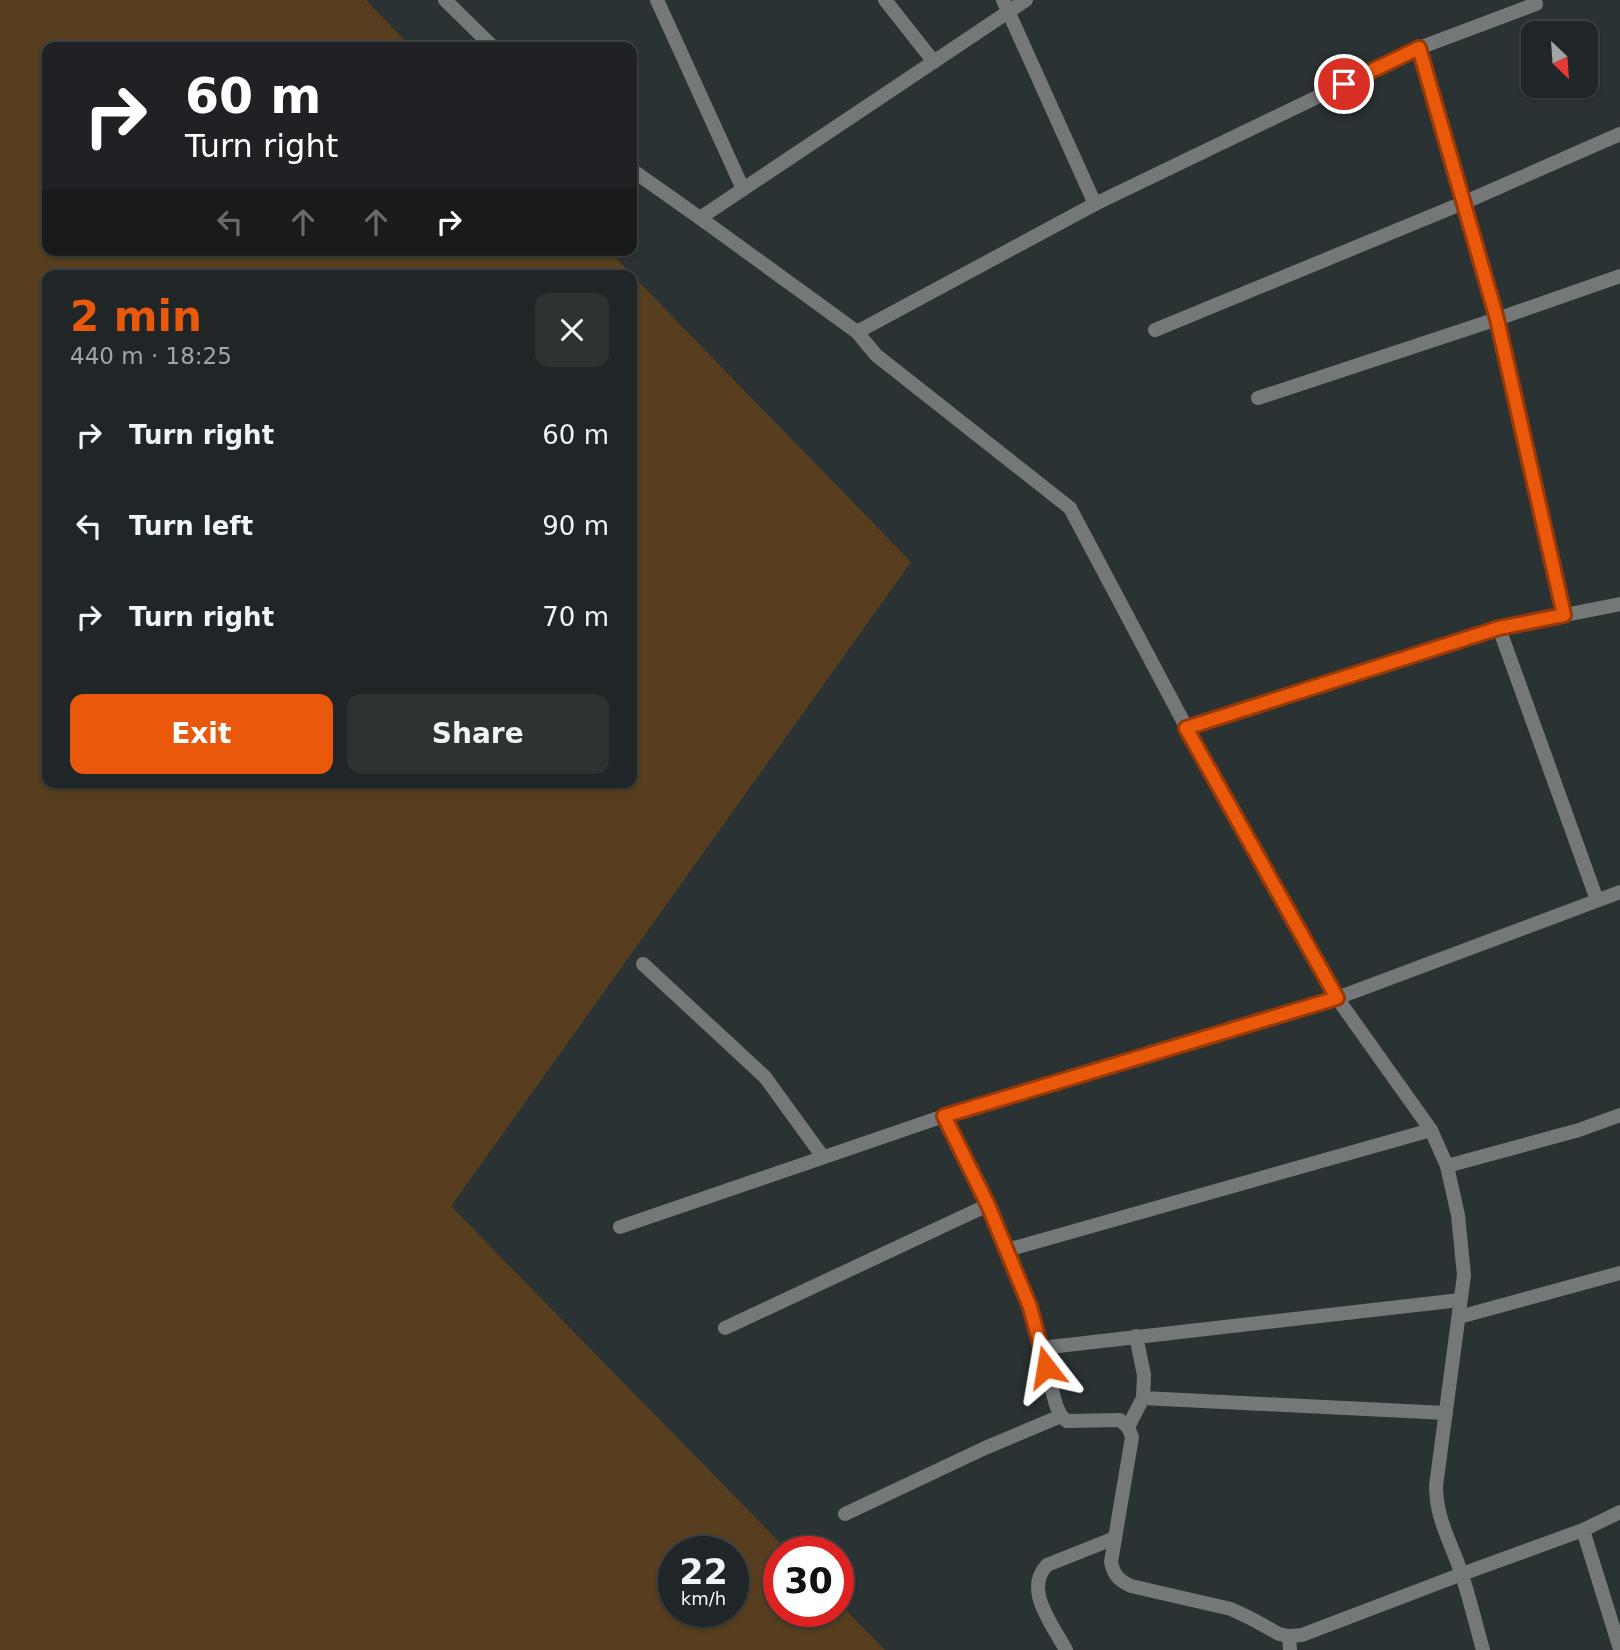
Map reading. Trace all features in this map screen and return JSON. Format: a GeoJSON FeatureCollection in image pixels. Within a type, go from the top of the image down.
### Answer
{"type":"FeatureCollection","features":[{"type":"Feature","properties":{"kind":"street"},"geometry":{"type":"LineString","coordinates":[[657,0],[743,189]]}},
{"type":"Feature","properties":{"kind":"street"},"geometry":{"type":"LineString","coordinates":[[885,0],[934,62]]}},
{"type":"Feature","properties":{"kind":"street"},"geometry":{"type":"LineString","coordinates":[[701,218],[934,62],[1006,6],[1026,0]]}},
{"type":"Feature","properties":{"kind":"street"},"geometry":{"type":"LineString","coordinates":[[857,331],[1095,204],[1419,48],[1538,1]]}},
{"type":"Feature","properties":{"kind":"street"},"geometry":{"type":"LineString","coordinates":[[450,2],[488,42]]}},
{"type":"Feature","properties":{"kind":"street"},"geometry":{"type":"LineString","coordinates":[[1006,6],[1095,204]]}},
{"type":"Feature","properties":{"kind":"street"},"geometry":{"type":"LineString","coordinates":[[1419,48],[1497,319],[1564,615]]}},
{"type":"Feature","properties":{"kind":"street"},"geometry":{"type":"LineString","coordinates":[[1155,330],[1463,203],[1620,134]]}},
{"type":"Feature","properties":{"kind":"street"},"geometry":{"type":"LineString","coordinates":[[637,173],[857,331],[876,355],[1070,508],[1186,728],[1337,998],[1431,1130],[1447,1166],[1458,1215],[1464,1275],[1436,1502],[1462,1574],[1483,1650]]}},
{"type":"Feature","properties":{"kind":"street"},"geometry":{"type":"LineString","coordinates":[[1258,398],[1620,276]]}},
{"type":"Feature","properties":{"kind":"street"},"geometry":{"type":"LineString","coordinates":[[1186,728],[1499,628],[1620,604]]}},
{"type":"Feature","properties":{"kind":"street"},"geometry":{"type":"LineString","coordinates":[[1499,628],[1597,900]]}},
{"type":"Feature","properties":{"kind":"street"},"geometry":{"type":"LineString","coordinates":[[620,1227],[944,1116],[1337,998],[1620,892]]}},
{"type":"Feature","properties":{"kind":"street"},"geometry":{"type":"LineString","coordinates":[[643,964],[765,1077],[824,1157]]}},
{"type":"Feature","properties":{"kind":"street"},"geometry":{"type":"LineString","coordinates":[[1447,1166],[1579,1130],[1620,1115]]}},
{"type":"Feature","properties":{"kind":"street"},"geometry":{"type":"LineString","coordinates":[[944,1116],[988,1205],[1030,1307],[1061,1416],[1067,1421],[1120,1420],[1128,1427],[1132,1437],[1111,1562],[1113,1573],[1120,1581],[1131,1586],[1231,1609],[1279,1634],[1290,1643],[1302,1635],[1583,1530],[1620,1512]]}},
{"type":"Feature","properties":{"kind":"street"},"geometry":{"type":"LineString","coordinates":[[1007,1251],[1431,1130]]}},
{"type":"Feature","properties":{"kind":"street"},"geometry":{"type":"LineString","coordinates":[[725,1328],[988,1205]]}},
{"type":"Feature","properties":{"kind":"street"},"geometry":{"type":"LineString","coordinates":[[1459,1317],[1620,1273]]}},
{"type":"Feature","properties":{"kind":"street"},"geometry":{"type":"LineString","coordinates":[[1041,1348],[1461,1300]]}},
{"type":"Feature","properties":{"kind":"street"},"geometry":{"type":"LineString","coordinates":[[1128,1427],[1143,1398],[1144,1375],[1136,1336]]}},
{"type":"Feature","properties":{"kind":"street"},"geometry":{"type":"LineString","coordinates":[[1143,1398],[1446,1413]]}},
{"type":"Feature","properties":{"kind":"street"},"geometry":{"type":"LineString","coordinates":[[845,1514],[985,1448],[1061,1416]]}},
{"type":"Feature","properties":{"kind":"street"},"geometry":{"type":"LineString","coordinates":[[1583,1530],[1620,1649]]}},
{"type":"Feature","properties":{"kind":"street"},"geometry":{"type":"LineString","coordinates":[[1066,1650],[1038,1598],[1040,1572],[1047,1565],[1115,1538]]}},
{"type":"Feature","properties":{"kind":"shaded area"},"geometry":{"type":"Polygon","coordinates":[[[0,0],[366,0],[406,42],[42,42],[42,256],[614,256],[627,270],[42,270],[42,788],[637,788],[637,280],[911,562],[451,1206],[773,1536],[763,1536],[763,1627],[854,1627],[854,1618],[885,1650],[0,1650],[0,0]]]}},
{"type":"Feature","properties":{"kind":"route"},"geometry":{"type":"LineString","coordinates":[[1046,1367],[1030,1307],[988,1205],[944,1116],[1337,998],[1186,728],[1499,628],[1564,615],[1497,319],[1419,48],[1344,84]]}}]}
